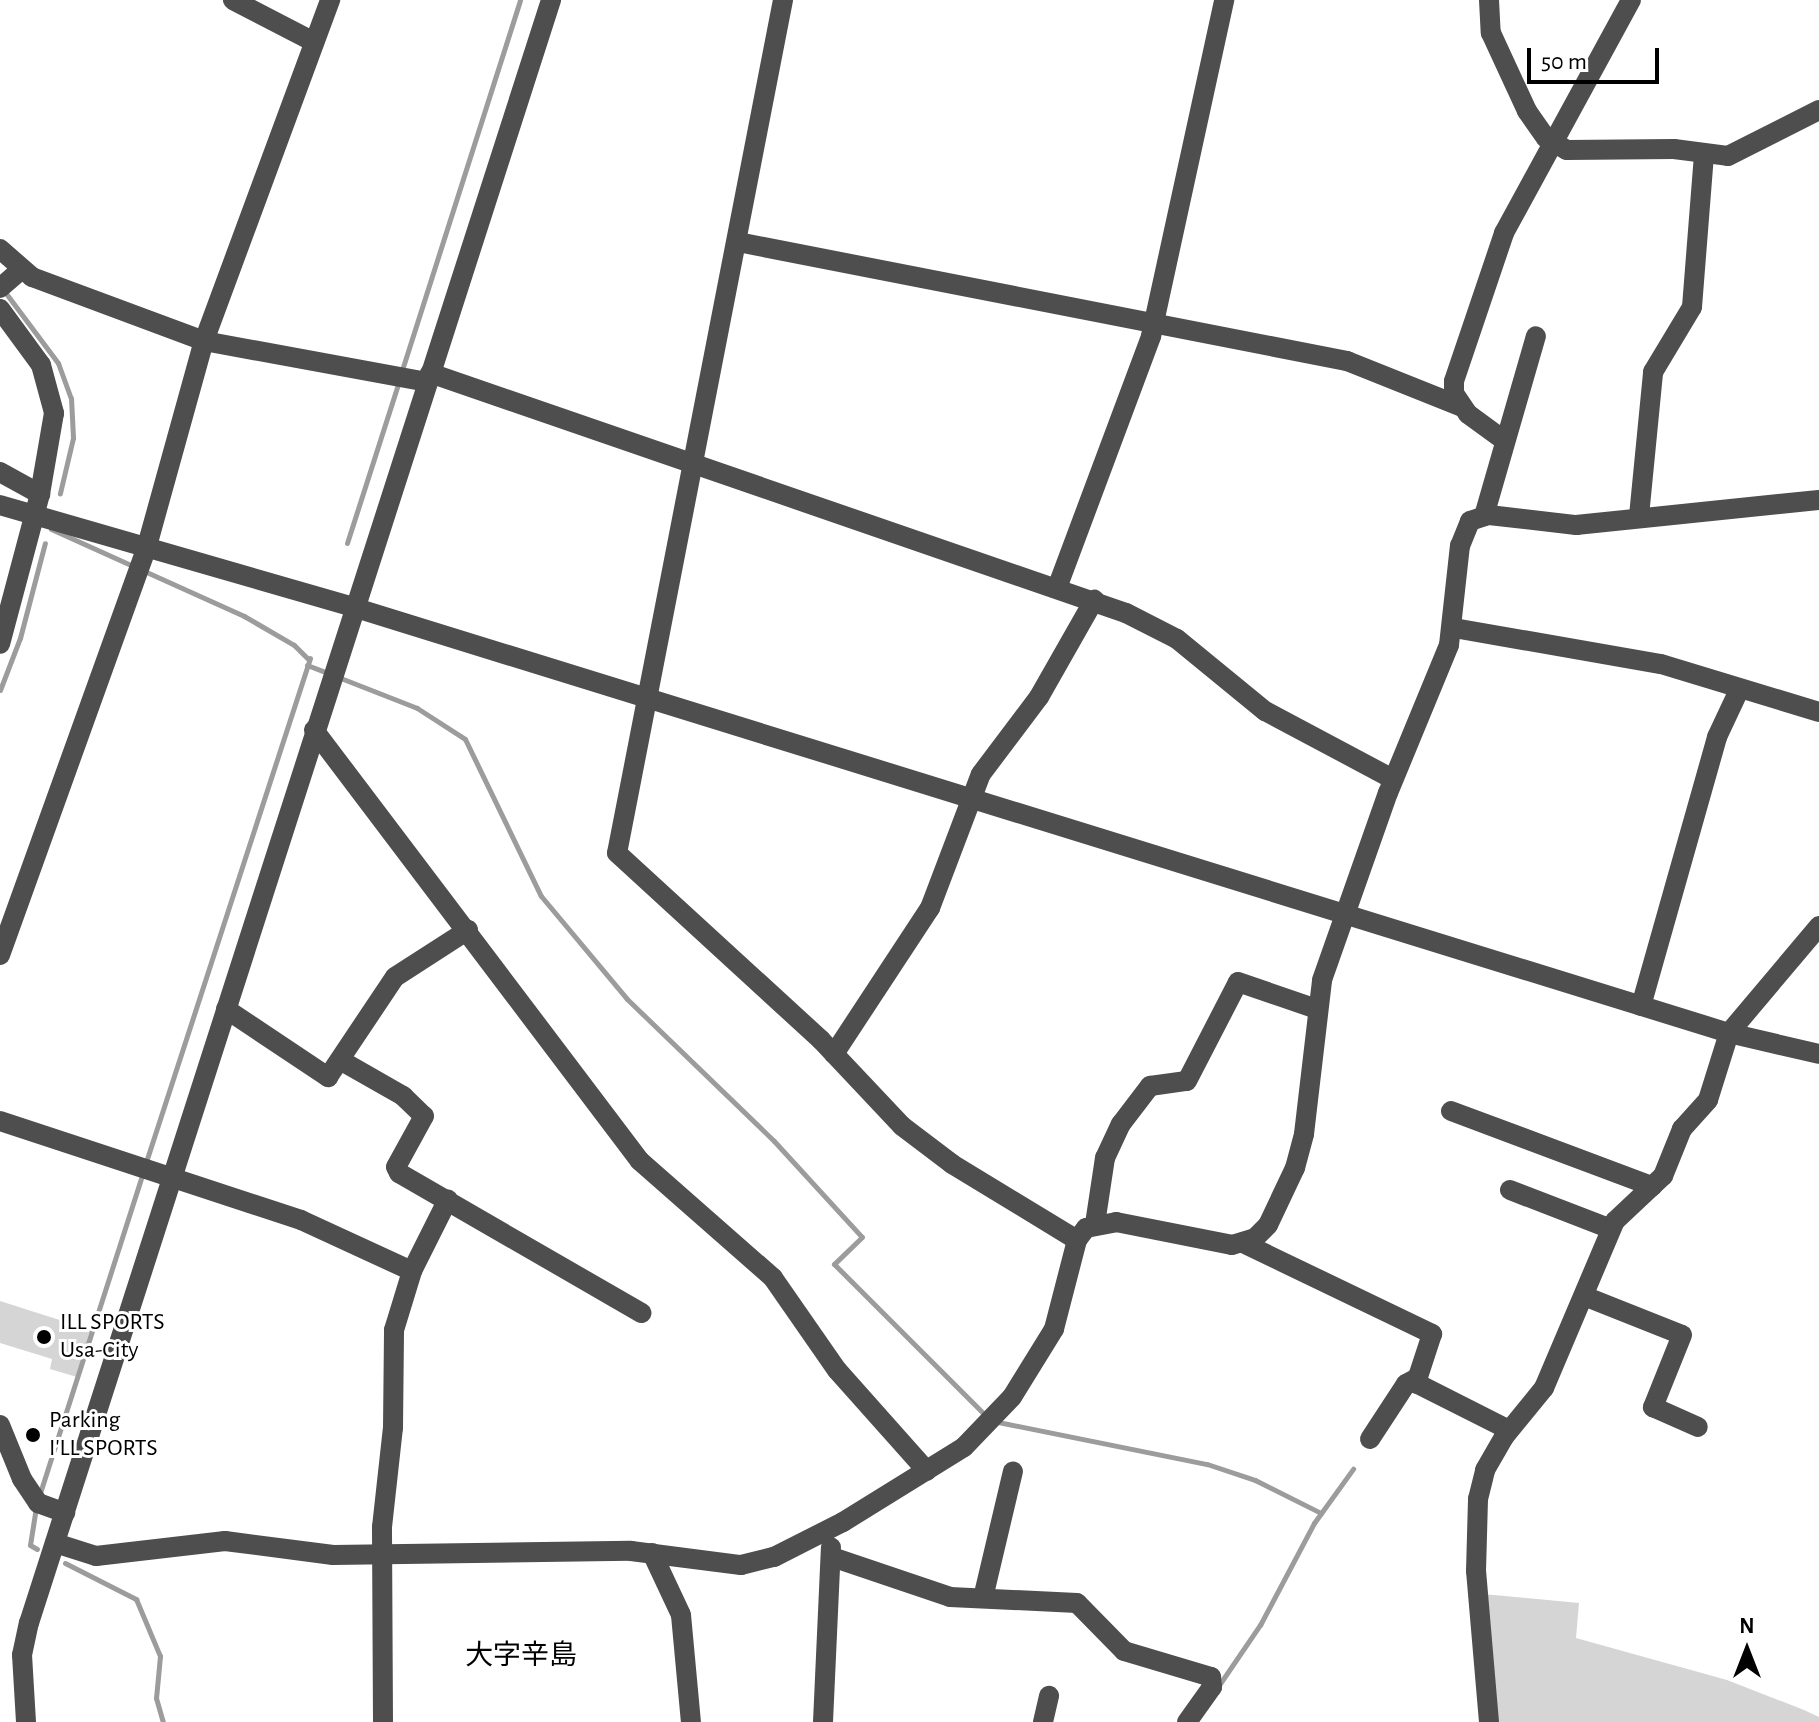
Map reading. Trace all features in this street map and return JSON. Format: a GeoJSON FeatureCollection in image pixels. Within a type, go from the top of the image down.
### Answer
{"type":"FeatureCollection","features":[{"type":"Feature","properties":{"kind":"street"},"geometry":{"type":"LineString","coordinates":[[233,0],[314,42]]}},
{"type":"Feature","properties":{"kind":"street"},"geometry":{"type":"LineString","coordinates":[[0,955],[147,546],[204,341],[330,0]]}},
{"type":"Feature","properties":{"kind":"street"},"geometry":{"type":"LineString","coordinates":[[26,1722],[25,1639],[314,730],[551,0]]}},
{"type":"Feature","properties":{"kind":"street"},"geometry":{"type":"LineString","coordinates":[[783,0],[617,853],[834,1054],[892,1117],[939,1155],[1077,1240]]}},
{"type":"Feature","properties":{"kind":"street"},"geometry":{"type":"LineString","coordinates":[[1057,588],[1155,323],[1224,0]]}},
{"type":"Feature","properties":{"kind":"street"},"geometry":{"type":"LineString","coordinates":[[1489,0],[1491,33],[1527,111],[1551,143],[1567,150],[1704,154],[1742,152],[1819,110]]}},
{"type":"Feature","properties":{"kind":"street"},"geometry":{"type":"LineString","coordinates":[[1462,407],[1454,381],[1504,233],[1631,0]]}},
{"type":"Feature","properties":{"kind":"street"},"geometry":{"type":"LineString","coordinates":[[1639,516],[1653,372],[1692,307],[1704,154]]}},
{"type":"Feature","properties":{"kind":"street"},"geometry":{"type":"LineString","coordinates":[[738,242],[1347,361],[1462,407],[1505,441]]}},
{"type":"Feature","properties":{"kind":"street"},"geometry":{"type":"LineString","coordinates":[[0,249],[12,278],[204,341],[429,377],[1094,600],[1167,633],[1251,702],[1393,779]]}},
{"type":"Feature","properties":{"kind":"street"},"geometry":{"type":"LineString","coordinates":[[0,309],[41,365],[52,391],[53,426],[40,494],[0,644]]}},
{"type":"Feature","properties":{"kind":"street"},"geometry":{"type":"LineString","coordinates":[[1484,516],[1536,336]]}},
{"type":"Feature","properties":{"kind":"street"},"geometry":{"type":"LineString","coordinates":[[0,472],[40,494]]}},
{"type":"Feature","properties":{"kind":"street"},"geometry":{"type":"LineString","coordinates":[[1243,1243],[1268,1225],[1295,1168],[1307,1114],[1317,1009],[1325,971],[1393,779],[1454,628],[1462,535],[1470,521],[1484,516],[1564,525],[1819,500]]}},
{"type":"Feature","properties":{"kind":"street"},"geometry":{"type":"LineString","coordinates":[[0,505],[356,608],[1729,1033],[1819,1054]]}},
{"type":"Feature","properties":{"kind":"street"},"geometry":{"type":"LineString","coordinates":[[834,1054],[930,908],[981,774],[1039,697],[1094,600]]}},
{"type":"Feature","properties":{"kind":"street"},"geometry":{"type":"LineString","coordinates":[[1454,628],[1647,661],[1819,712]]}},
{"type":"Feature","properties":{"kind":"street"},"geometry":{"type":"LineString","coordinates":[[1641,1006],[1717,737],[1739,690]]}},
{"type":"Feature","properties":{"kind":"street"},"geometry":{"type":"LineString","coordinates":[[314,730],[640,1161],[773,1278],[837,1370],[927,1471]]}},
{"type":"Feature","properties":{"kind":"street"},"geometry":{"type":"LineString","coordinates":[[1489,1722],[1476,1571],[1478,1499],[1485,1470],[1509,1430],[1544,1388],[1618,1215],[1663,1176],[1682,1129],[1708,1100],[1729,1033],[1819,926]]}},
{"type":"Feature","properties":{"kind":"street"},"geometry":{"type":"LineString","coordinates":[[226,1009],[323,1075],[333,1074],[395,977],[468,930]]}},
{"type":"Feature","properties":{"kind":"street"},"geometry":{"type":"LineString","coordinates":[[1095,1224],[1114,1135],[1150,1086],[1187,1081],[1238,982],[1317,1009]]}},
{"type":"Feature","properties":{"kind":"street"},"geometry":{"type":"LineString","coordinates":[[340,1060],[422,1112],[423,1124],[396,1169],[641,1313]]}},
{"type":"Feature","properties":{"kind":"street"},"geometry":{"type":"LineString","coordinates":[[1451,1111],[1652,1186]]}},
{"type":"Feature","properties":{"kind":"street"},"geometry":{"type":"LineString","coordinates":[[0,1121],[171,1180],[301,1220],[412,1271]]}},
{"type":"Feature","properties":{"kind":"street"},"geometry":{"type":"LineString","coordinates":[[1510,1190],[1611,1229]]}},
{"type":"Feature","properties":{"kind":"street"},"geometry":{"type":"LineString","coordinates":[[383,1722],[381,1555],[393,1428],[394,1330],[412,1271],[448,1199]]}},
{"type":"Feature","properties":{"kind":"street"},"geometry":{"type":"LineString","coordinates":[[55,1543],[96,1556],[225,1541],[317,1554],[652,1553],[751,1564],[825,1532],[927,1471],[979,1434],[1037,1362],[1060,1313],[1077,1240],[1095,1224],[1116,1222],[1212,1244],[1243,1243],[1432,1334],[1415,1379],[1370,1439]]}},
{"type":"Feature","properties":{"kind":"street"},"geometry":{"type":"LineString","coordinates":[[1584,1296],[1682,1335],[1653,1407],[1698,1427]]}},
{"type":"Feature","properties":{"kind":"street"},"geometry":{"type":"LineString","coordinates":[[1415,1379],[1458,1408],[1509,1430]]}},
{"type":"Feature","properties":{"kind":"street"},"geometry":{"type":"LineString","coordinates":[[0,1425],[22,1479],[38,1503],[65,1513]]}},
{"type":"Feature","properties":{"kind":"street"},"geometry":{"type":"LineString","coordinates":[[983,1598],[1013,1471]]}},
{"type":"Feature","properties":{"kind":"street"},"geometry":{"type":"LineString","coordinates":[[823,1722],[823,1631],[832,1557],[825,1532]]}},
{"type":"Feature","properties":{"kind":"street"},"geometry":{"type":"LineString","coordinates":[[652,1553],[681,1615],[691,1722]]}},
{"type":"Feature","properties":{"kind":"street"},"geometry":{"type":"LineString","coordinates":[[832,1557],[934,1593],[1077,1603],[1124,1651],[1211,1677],[1212,1687],[1187,1722]]}},
{"type":"Feature","properties":{"kind":"street"},"geometry":{"type":"LineString","coordinates":[[1043,1722],[1049,1696]]}},
{"type":"Feature","properties":{"kind":"shaded area","name":"ILL SPORTS Usa-City"},"geometry":{"type":"Polygon","coordinates":[[[0,1301],[91,1330],[77,1377],[50,1369],[52,1359],[0,1343],[0,1301]]]}},
{"type":"Feature","properties":{"kind":"shaded area"},"geometry":{"type":"Polygon","coordinates":[[[1483,1594],[1579,1603],[1576,1638],[1727,1680],[1804,1710],[1819,1717],[1819,1722],[1494,1722],[1483,1594]]]}},
{"type":"Feature","properties":{"kind":"waterway"},"geometry":{"type":"LineString","coordinates":[[402,370],[520,0]]}},
{"type":"Feature","properties":{"kind":"waterway"},"geometry":{"type":"LineString","coordinates":[[5,292],[58,363],[71,398],[73,438],[60,493]]}},
{"type":"Feature","properties":{"kind":"waterway"},"geometry":{"type":"LineString","coordinates":[[347,543],[398,384]]}},
{"type":"Feature","properties":{"kind":"waterway"},"geometry":{"type":"LineString","coordinates":[[51,529],[133,566]]}},
{"type":"Feature","properties":{"kind":"waterway"},"geometry":{"type":"LineString","coordinates":[[0,690],[20,638],[45,543]]}},
{"type":"Feature","properties":{"kind":"waterway"},"geometry":{"type":"LineString","coordinates":[[142,570],[244,616],[294,645],[309,660]]}},
{"type":"Feature","properties":{"kind":"waterway"},"geometry":{"type":"LineString","coordinates":[[145,1165],[310,658]]}},
{"type":"Feature","properties":{"kind":"waterway"},"geometry":{"type":"LineString","coordinates":[[307,665],[328,673]]}},
{"type":"Feature","properties":{"kind":"waterway"},"geometry":{"type":"LineString","coordinates":[[338,677],[417,708],[465,739],[541,896],[627,999],[774,1141],[862,1237],[834,1264],[985,1415]]}},
{"type":"Feature","properties":{"kind":"waterway"},"geometry":{"type":"LineString","coordinates":[[40,1493],[142,1175]]}},
{"type":"Feature","properties":{"kind":"waterway"},"geometry":{"type":"LineString","coordinates":[[998,1422],[1207,1464],[1255,1480],[1321,1513]]}},
{"type":"Feature","properties":{"kind":"waterway"},"geometry":{"type":"LineString","coordinates":[[1219,1685],[1260,1625],[1314,1523],[1353,1469]]}},
{"type":"Feature","properties":{"kind":"waterway"},"geometry":{"type":"LineString","coordinates":[[36,1507],[30,1545],[37,1549]]}},
{"type":"Feature","properties":{"kind":"waterway"},"geometry":{"type":"LineString","coordinates":[[65,1563],[136,1599],[160,1656],[156,1698],[163,1722]]}},
{"type":"Feature","properties":{"kind":"place","name":"ILL SPORTS Usa-City"},"geometry":{"type":"Point","coordinates":[44,1337]}},
{"type":"Feature","properties":{"kind":"place","name":"Parking I'LL SPORTS"},"geometry":{"type":"Point","coordinates":[33,1435]}},
{"type":"Feature","properties":{"kind":"district","name":"大字辛島"},"geometry":{"type":"Point","coordinates":[521,1656]}}]}
